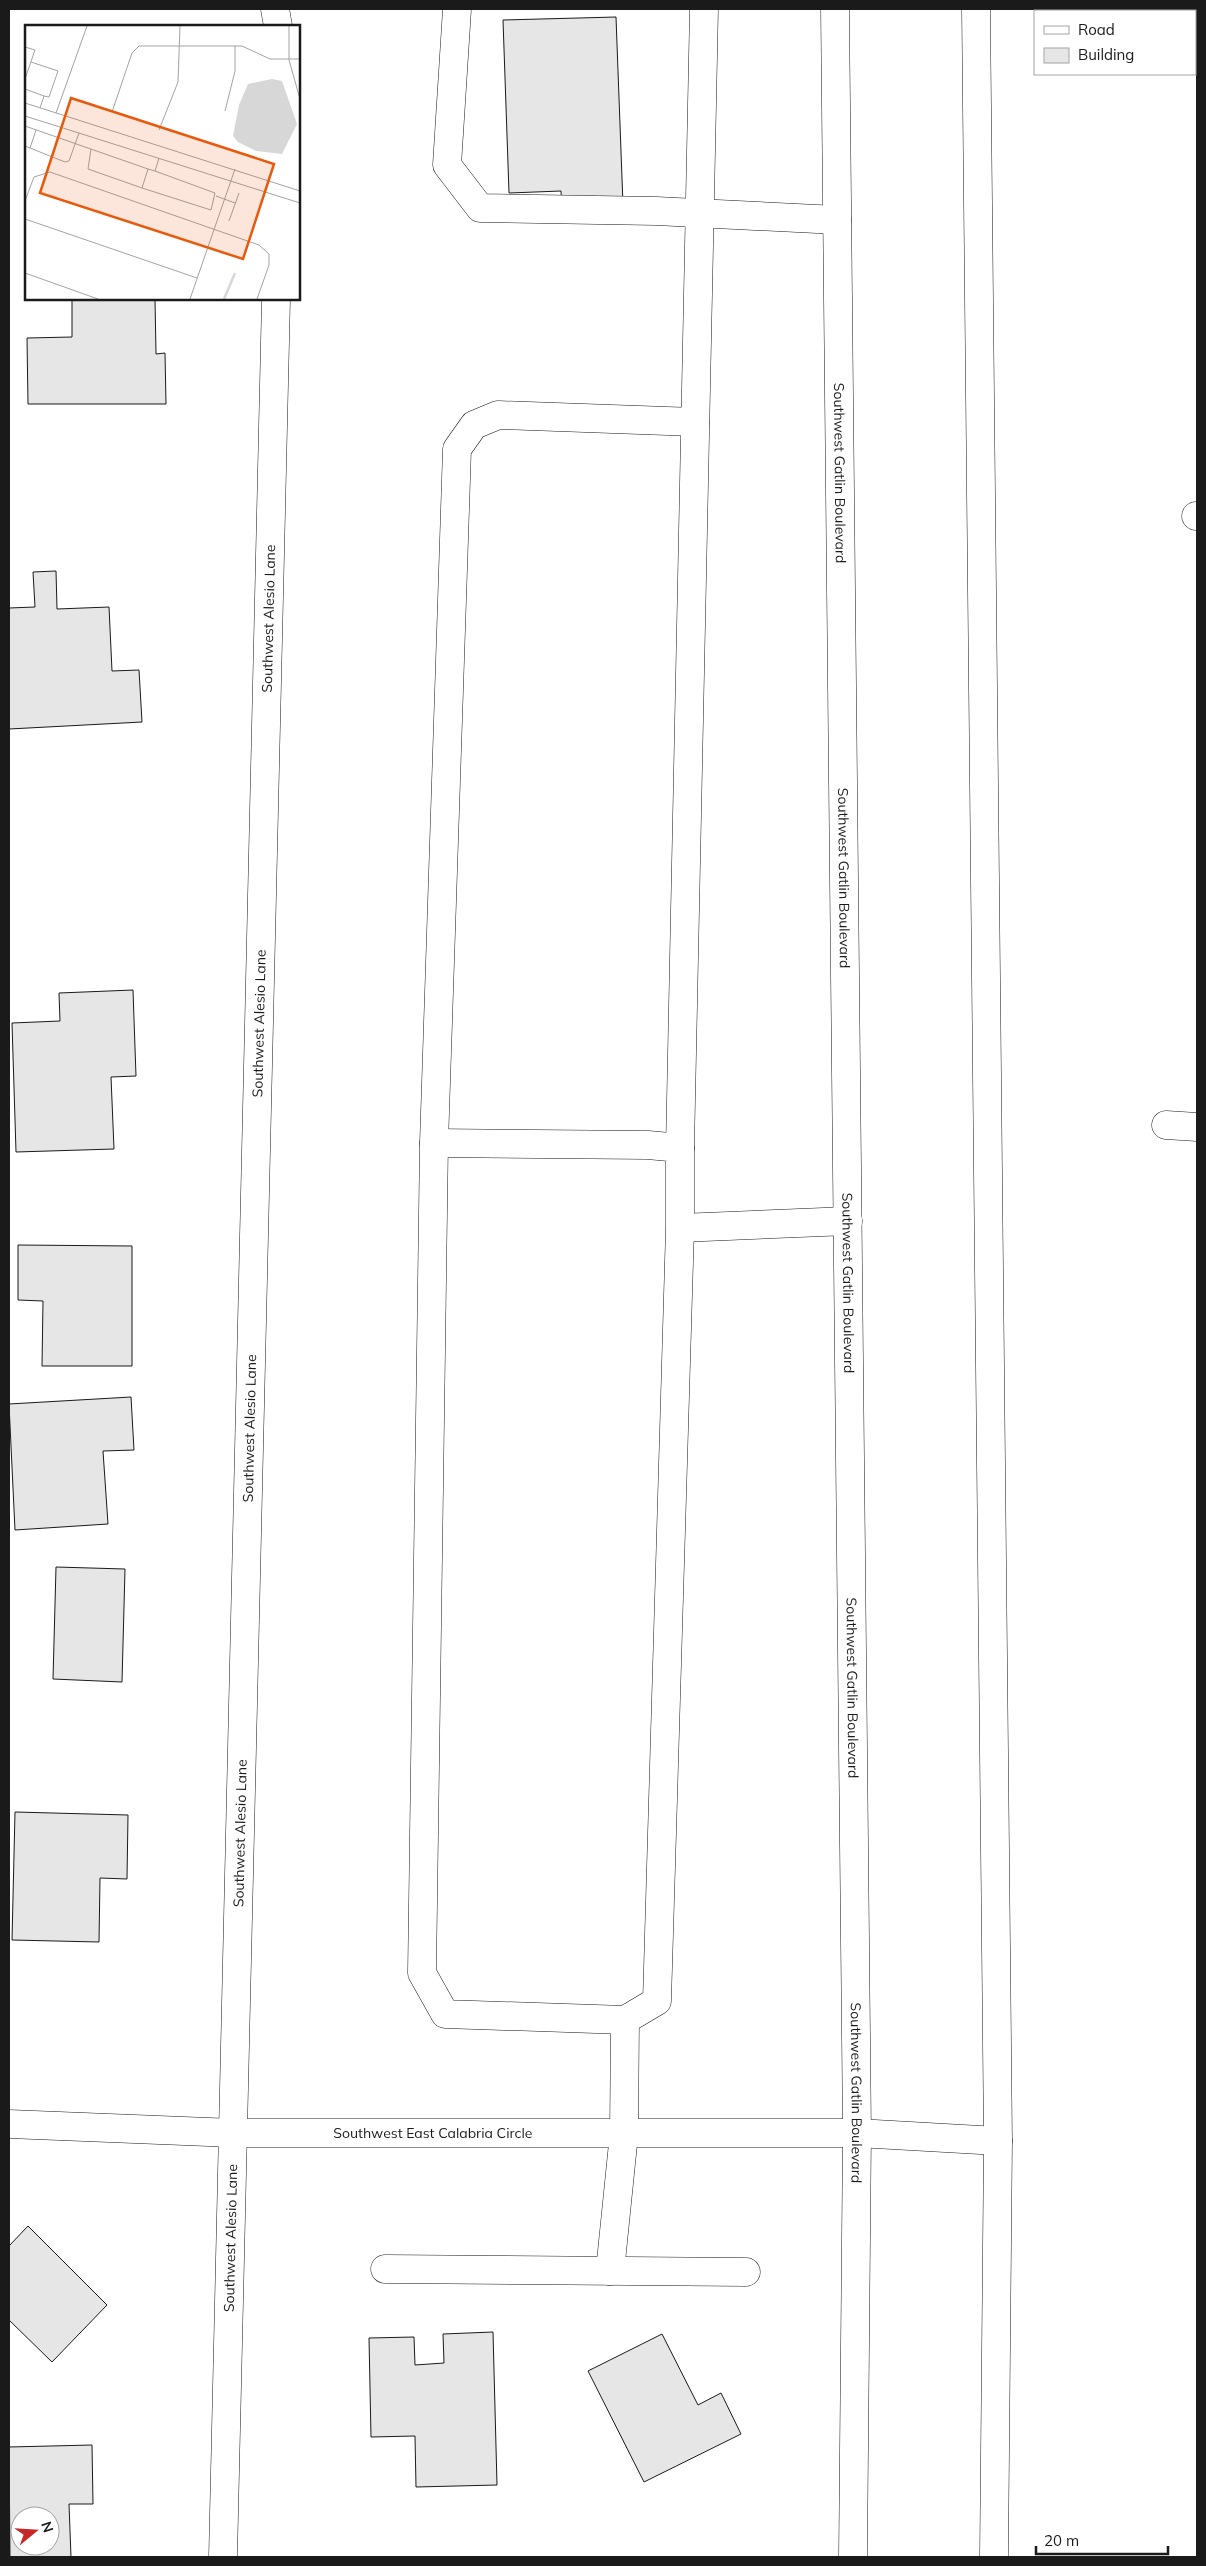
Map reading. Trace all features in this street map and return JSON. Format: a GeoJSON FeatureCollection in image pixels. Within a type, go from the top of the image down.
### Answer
{"type":"FeatureCollection","features":[{"type":"Feature","properties":{"kind":"main road"},"geometry":{"type":"LineString","coordinates":[[276,9],[278,25]]}},
{"type":"Feature","properties":{"kind":"main road"},"geometry":{"type":"LineString","coordinates":[[457,9],[447,164],[480,208],[699,213],[837,220]]}},
{"type":"Feature","properties":{"kind":"main road"},"geometry":{"type":"LineString","coordinates":[[695,422],[498,415],[474,425],[457,449],[434,1142],[422,1973],[445,2014],[625,2020],[657,2001],[680,1228],[680,1148],[704,9]]}},
{"type":"Feature","properties":{"kind":"main road","name":"Southwest Gatlin Boulevard"},"geometry":{"type":"LineString","coordinates":[[835,9],[857,2133],[853,2557]]}},
{"type":"Feature","properties":{"kind":"main road"},"geometry":{"type":"LineString","coordinates":[[976,9],[998,2141],[994,2557]]}},
{"type":"Feature","properties":{"kind":"main road","name":"Southwest Alesio Lane"},"geometry":{"type":"LineString","coordinates":[[223,2557],[276,300]]}},
{"type":"Feature","properties":{"kind":"main road"},"geometry":{"type":"LineString","coordinates":[[1166,1125],[1197,1127]]}},
{"type":"Feature","properties":{"kind":"main road"},"geometry":{"type":"LineString","coordinates":[[434,1142],[680,1148]]}},
{"type":"Feature","properties":{"kind":"main road"},"geometry":{"type":"LineString","coordinates":[[680,1228],[848,1221]]}},
{"type":"Feature","properties":{"kind":"main road"},"geometry":{"type":"LineString","coordinates":[[610,2271],[624,2134],[625,2020]]}},
{"type":"Feature","properties":{"kind":"main road","name":"Southwest East Calabria Circle"},"geometry":{"type":"LineString","coordinates":[[9,2124],[234,2132],[857,2133],[998,2141]]}},
{"type":"Feature","properties":{"kind":"main road"},"geometry":{"type":"LineString","coordinates":[[385,2269],[746,2272]]}},
{"type":"Feature","properties":{"kind":"building"},"geometry":{"type":"Polygon","coordinates":[[[616,17],[623,205],[562,208],[561,191],[509,193],[503,20],[616,17]]]}},
{"type":"Feature","properties":{"kind":"building"},"geometry":{"type":"Polygon","coordinates":[[[72,300],[155,300],[156,354],[165,353],[166,404],[28,404],[27,338],[72,337],[72,300]]]}},
{"type":"Feature","properties":{"kind":"building"},"geometry":{"type":"Polygon","coordinates":[[[56,571],[57,609],[109,607],[112,671],[139,670],[142,722],[9,729],[9,608],[35,607],[33,572],[56,571]]]}},
{"type":"Feature","properties":{"kind":"building"},"geometry":{"type":"Polygon","coordinates":[[[133,990],[136,1076],[111,1077],[114,1149],[16,1152],[12,1023],[60,1021],[59,993],[133,990]]]}},
{"type":"Feature","properties":{"kind":"building"},"geometry":{"type":"Polygon","coordinates":[[[18,1245],[132,1246],[132,1366],[42,1366],[43,1301],[18,1300],[18,1245]]]}},
{"type":"Feature","properties":{"kind":"building"},"geometry":{"type":"Polygon","coordinates":[[[131,1397],[134,1450],[103,1451],[108,1524],[15,1530],[9,1404],[131,1397]]]}},
{"type":"Feature","properties":{"kind":"building"},"geometry":{"type":"Polygon","coordinates":[[[56,1567],[125,1569],[122,1682],[53,1679],[56,1567]]]}},
{"type":"Feature","properties":{"kind":"building"},"geometry":{"type":"Polygon","coordinates":[[[15,1812],[128,1815],[127,1879],[100,1878],[99,1942],[12,1940],[15,1812]]]}},
{"type":"Feature","properties":{"kind":"building"},"geometry":{"type":"Polygon","coordinates":[[[28,2226],[107,2305],[52,2362],[9,2320],[9,2246],[28,2226]]]}},
{"type":"Feature","properties":{"kind":"building"},"geometry":{"type":"Polygon","coordinates":[[[493,2332],[497,2485],[416,2487],[415,2436],[371,2437],[369,2338],[414,2337],[415,2365],[444,2363],[443,2334],[493,2332]]]}},
{"type":"Feature","properties":{"kind":"building"},"geometry":{"type":"Polygon","coordinates":[[[662,2334],[698,2405],[721,2393],[741,2434],[644,2482],[588,2371],[662,2334]]]}},
{"type":"Feature","properties":{"kind":"building"},"geometry":{"type":"Polygon","coordinates":[[[92,2445],[93,2504],[69,2504],[71,2557],[10,2557],[9,2447],[92,2445]]]}}]}
